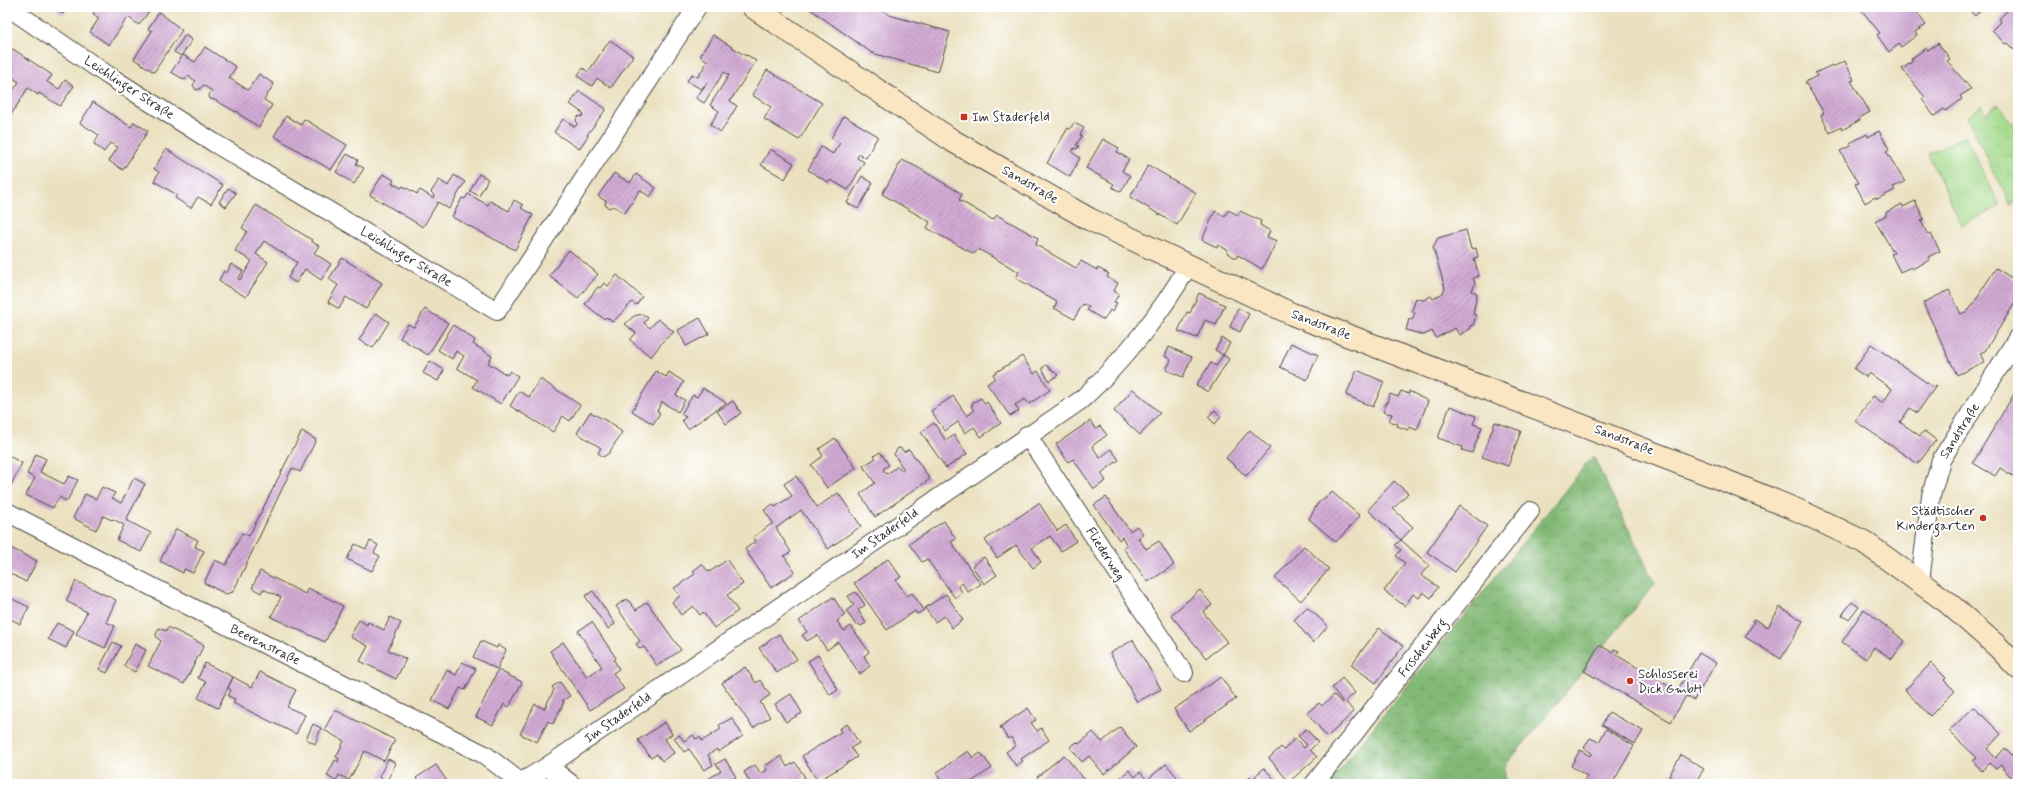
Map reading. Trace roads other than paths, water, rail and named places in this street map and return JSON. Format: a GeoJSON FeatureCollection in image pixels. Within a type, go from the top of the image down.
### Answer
{"type":"FeatureCollection","features":[{"type":"Feature","properties":{"kind":"street","name":"Leichlinger Straße"},"geometry":{"type":"LineString","coordinates":[[8,7],[109,76],[216,144],[497,311],[697,7]]}},
{"type":"Feature","properties":{"kind":"street","name":"Sandstraße"},"geometry":{"type":"LineString","coordinates":[[753,7],[953,140],[1089,219],[1292,314],[1588,426],[1802,512],[1864,542],[1920,581],[1947,602],[2018,668]]}},
{"type":"Feature","properties":{"kind":"street","name":"Im Staderfeld"},"geometry":{"type":"LineString","coordinates":[[519,783],[548,766],[1027,435],[1081,400],[1105,378],[1172,294],[1188,266]]}},
{"type":"Feature","properties":{"kind":"street","name":"Sandstraße"},"geometry":{"type":"LineString","coordinates":[[1920,581],[1931,496],[1941,460],[2018,338]]}},
{"type":"Feature","properties":{"kind":"street","name":"Fliederweg"},"geometry":{"type":"LineString","coordinates":[[1027,435],[1184,673]]}},
{"type":"Feature","properties":{"kind":"street","name":"Frischenberg"},"geometry":{"type":"LineString","coordinates":[[1314,784],[1530,511]]}},
{"type":"Feature","properties":{"kind":"street","name":"Beerenstraße"},"geometry":{"type":"LineString","coordinates":[[7,512],[485,755],[519,783]]}},
{"type":"Feature","properties":{"kind":"street"},"geometry":{"type":"LineString","coordinates":[[548,766],[571,784]]}},
{"type":"Feature","properties":{"kind":"place","name":"Im Staderfeld"},"geometry":{"type":"Point","coordinates":[964,117]}},
{"type":"Feature","properties":{"kind":"place","name":"Städtischer Kindergarten"},"geometry":{"type":"Point","coordinates":[1983,518]}},
{"type":"Feature","properties":{"kind":"place","name":"Schlosserei Dick GmbH"},"geometry":{"type":"Point","coordinates":[1630,681]}}]}
